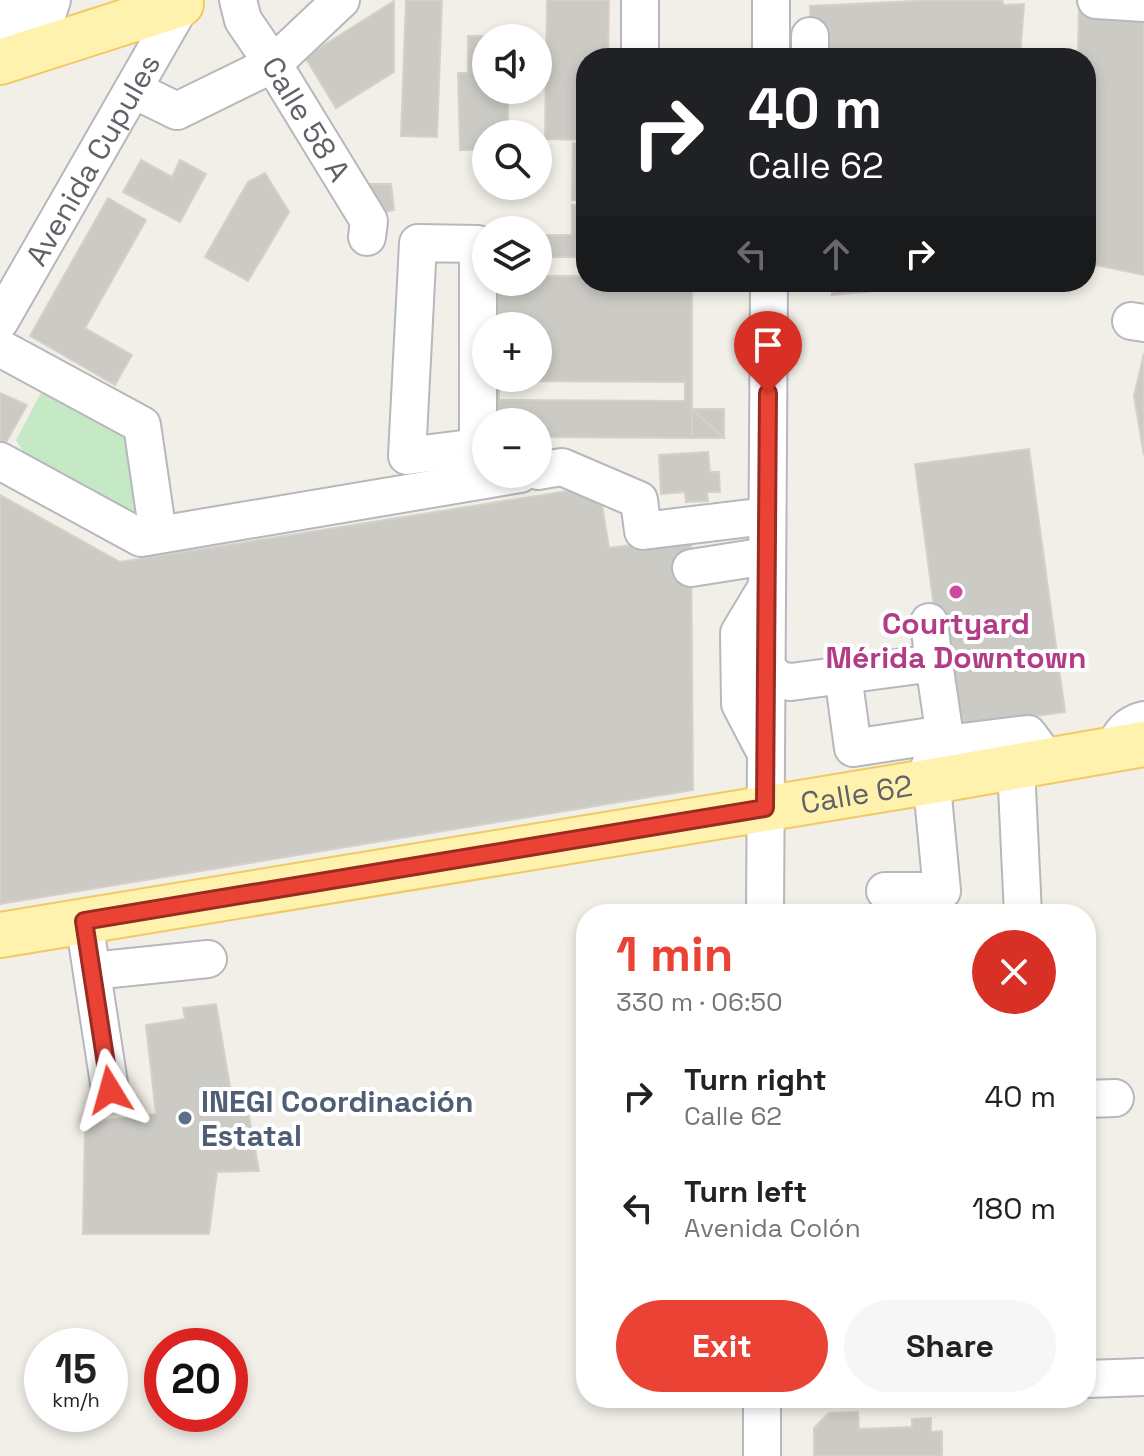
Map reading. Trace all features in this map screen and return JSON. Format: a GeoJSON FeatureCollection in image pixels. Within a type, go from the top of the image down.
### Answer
{"type":"FeatureCollection","features":[{"type":"Feature","properties":{"kind":"main road"},"geometry":{"type":"LineString","coordinates":[[12,58],[183,2]]}},
{"type":"Feature","properties":{"kind":"main road","name":"Calle 62"},"geometry":{"type":"LineString","coordinates":[[0,935],[765,808],[939,762],[1032,764],[1129,747]]}},
{"type":"Feature","properties":{"kind":"street"},"geometry":{"type":"LineString","coordinates":[[12,58],[18,0]]}},
{"type":"Feature","properties":{"kind":"street"},"geometry":{"type":"LineString","coordinates":[[12,58],[52,0]]}},
{"type":"Feature","properties":{"kind":"street","name":"Calle 58 A"},"geometry":{"type":"LineString","coordinates":[[238,0],[243,20],[273,64],[368,229],[418,243]]}},
{"type":"Feature","properties":{"kind":"street"},"geometry":{"type":"LineString","coordinates":[[134,90],[177,111],[273,64],[341,0]]}},
{"type":"Feature","properties":{"kind":"street"},"geometry":{"type":"LineString","coordinates":[[640,0],[640,48]]}},
{"type":"Feature","properties":{"kind":"street"},"geometry":{"type":"LineString","coordinates":[[771,0],[791,48]]}},
{"type":"Feature","properties":{"kind":"street"},"geometry":{"type":"LineString","coordinates":[[1096,0],[1144,3]]}},
{"type":"Feature","properties":{"kind":"street","name":"Avenida Cupules"},"geometry":{"type":"LineString","coordinates":[[0,321],[183,2]]}},
{"type":"Feature","properties":{"kind":"street"},"geometry":{"type":"LineString","coordinates":[[418,243],[478,244],[478,447],[407,456],[410,380],[418,243]]}},
{"type":"Feature","properties":{"kind":"street"},"geometry":{"type":"LineString","coordinates":[[765,904],[767,571],[776,292]]}},
{"type":"Feature","properties":{"kind":"street"},"geometry":{"type":"LineString","coordinates":[[0,348],[142,425],[155,514]]}},
{"type":"Feature","properties":{"kind":"street"},"geometry":{"type":"LineString","coordinates":[[0,461],[141,538],[472,482]]}},
{"type":"Feature","properties":{"kind":"street"},"geometry":{"type":"LineString","coordinates":[[552,469],[562,467],[639,500],[643,531],[750,518]]}},
{"type":"Feature","properties":{"kind":"street"},"geometry":{"type":"LineString","coordinates":[[691,568],[767,571]]}},
{"type":"Feature","properties":{"kind":"street"},"geometry":{"type":"LineString","coordinates":[[765,752],[740,704],[739,633],[767,571]]}},
{"type":"Feature","properties":{"kind":"street"},"geometry":{"type":"LineString","coordinates":[[885,891],[942,891],[939,762],[929,622]]}},
{"type":"Feature","properties":{"kind":"street"},"geometry":{"type":"LineString","coordinates":[[766,668],[779,680],[791,682],[934,663]]}},
{"type":"Feature","properties":{"kind":"street"},"geometry":{"type":"LineString","coordinates":[[843,675],[853,748],[939,762]]}},
{"type":"Feature","properties":{"kind":"street"},"geometry":{"type":"LineString","coordinates":[[1129,747],[1121,734],[1134,722],[1144,720]]}},
{"type":"Feature","properties":{"kind":"street"},"geometry":{"type":"LineString","coordinates":[[939,762],[959,840]]}},
{"type":"Feature","properties":{"kind":"street"},"geometry":{"type":"LineString","coordinates":[[1024,904],[1032,764]]}},
{"type":"Feature","properties":{"kind":"street"},"geometry":{"type":"LineString","coordinates":[[84,921],[110,1090]]}},
{"type":"Feature","properties":{"kind":"street"},"geometry":{"type":"LineString","coordinates":[[92,971],[208,959]]}},
{"type":"Feature","properties":{"kind":"street"},"geometry":{"type":"LineString","coordinates":[[1096,1379],[1144,1377]]}},
{"type":"Feature","properties":{"kind":"street"},"geometry":{"type":"LineString","coordinates":[[762,1408],[762,1456]]}},
{"type":"Feature","properties":{"kind":"green space"},"geometry":{"type":"Polygon","coordinates":[[[51,374],[142,425],[155,514],[126,520],[26,456],[16,440],[51,374]]]}},
{"type":"Feature","properties":{"kind":"building"},"geometry":{"type":"Polygon","coordinates":[[[406,0],[442,0],[437,137],[401,136],[406,0]]]}},
{"type":"Feature","properties":{"kind":"building"},"geometry":{"type":"Polygon","coordinates":[[[547,0],[609,0],[608,48],[576,48],[576,140],[552,139],[552,120],[545,120],[546,104],[552,104],[552,24],[547,24],[547,0]]]}},
{"type":"Feature","properties":{"kind":"building"},"geometry":{"type":"Polygon","coordinates":[[[936,0],[1002,0],[1004,5],[1024,4],[1021,48],[812,48],[810,6],[936,0]]]}},
{"type":"Feature","properties":{"kind":"building"},"geometry":{"type":"Polygon","coordinates":[[[394,1],[394,72],[336,108],[305,57],[394,1]]]}},
{"type":"Feature","properties":{"kind":"building"},"geometry":{"type":"Polygon","coordinates":[[[1079,5],[1144,11],[1144,275],[1096,265],[1096,48],[1078,48],[1079,5]]]}},
{"type":"Feature","properties":{"kind":"building"},"geometry":{"type":"Polygon","coordinates":[[[468,36],[472,36],[472,104],[508,104],[508,120],[472,120],[472,150],[460,150],[458,73],[468,73],[468,36]]]}},
{"type":"Feature","properties":{"kind":"building"},"geometry":{"type":"Polygon","coordinates":[[[573,143],[576,143],[576,200],[572,200],[573,143]]]}},
{"type":"Feature","properties":{"kind":"building"},"geometry":{"type":"Polygon","coordinates":[[[141,160],[172,177],[180,160],[206,174],[180,222],[123,192],[141,160]]]}},
{"type":"Feature","properties":{"kind":"building"},"geometry":{"type":"Polygon","coordinates":[[[265,173],[289,212],[248,281],[205,257],[248,182],[265,173]]]}},
{"type":"Feature","properties":{"kind":"building"},"geometry":{"type":"Polygon","coordinates":[[[362,184],[391,184],[394,210],[376,214],[362,184]]]}},
{"type":"Feature","properties":{"kind":"building"},"geometry":{"type":"Polygon","coordinates":[[[108,198],[146,220],[85,328],[132,355],[115,385],[30,336],[108,198]]]}},
{"type":"Feature","properties":{"kind":"building"},"geometry":{"type":"Polygon","coordinates":[[[572,205],[576,205],[576,257],[552,257],[552,235],[572,235],[572,205]]]}},
{"type":"Feature","properties":{"kind":"building"},"geometry":{"type":"Polygon","coordinates":[[[552,276],[576,276],[576,292],[692,292],[692,438],[552,437],[552,408],[481,408],[481,392],[499,392],[499,400],[685,401],[685,382],[552,381],[552,312],[481,312],[481,296],[552,296],[552,276]]]}},
{"type":"Feature","properties":{"kind":"building"},"geometry":{"type":"Polygon","coordinates":[[[832,292],[864,292],[832,295],[832,292]]]}},
{"type":"Feature","properties":{"kind":"building"},"geometry":{"type":"Polygon","coordinates":[[[1144,353],[1144,455],[1134,396],[1144,353]]]}},
{"type":"Feature","properties":{"kind":"building"},"geometry":{"type":"Polygon","coordinates":[[[0,393],[27,405],[0,453],[0,393]]]}},
{"type":"Feature","properties":{"kind":"building"},"geometry":{"type":"Polygon","coordinates":[[[692,409],[724,409],[724,438],[692,438],[692,409]]]}},
{"type":"Feature","properties":{"kind":"building"},"geometry":{"type":"Polygon","coordinates":[[[692,409],[724,438],[692,438],[692,409]]]}},
{"type":"Feature","properties":{"kind":"building"},"geometry":{"type":"Polygon","coordinates":[[[1029,449],[1065,712],[950,728],[915,464],[1029,449]]]}},
{"type":"Feature","properties":{"kind":"building"},"geometry":{"type":"Polygon","coordinates":[[[708,452],[710,472],[719,472],[720,492],[707,492],[708,501],[686,502],[685,492],[661,494],[659,455],[708,452]]]}},
{"type":"Feature","properties":{"kind":"building"},"geometry":{"type":"Polygon","coordinates":[[[599,486],[609,548],[691,537],[693,790],[0,904],[0,495],[120,562],[599,486]]]}},
{"type":"Feature","properties":{"kind":"building","name":"INEGI Coordinación Estatal"},"geometry":{"type":"Polygon","coordinates":[[[216,1004],[233,1104],[246,1100],[259,1171],[217,1172],[209,1234],[83,1234],[85,1123],[156,1114],[146,1025],[185,1019],[183,1008],[216,1004]]]}},
{"type":"Feature","properties":{"kind":"building"},"geometry":{"type":"Polygon","coordinates":[[[858,1412],[859,1429],[912,1427],[912,1419],[931,1418],[931,1432],[942,1431],[942,1456],[814,1456],[814,1428],[829,1413],[858,1412]]]}},
{"type":"Feature","properties":{"kind":"place","name":"Courtyard Mérida Downtown"},"geometry":{"type":"Point","coordinates":[956,592]}},
{"type":"Feature","properties":{"kind":"place","name":"INEGI Coordinación Estatal"},"geometry":{"type":"Point","coordinates":[185,1118]}},
{"type":"Feature","properties":{"kind":"route"},"geometry":{"type":"LineString","coordinates":[[110,1090],[84,921],[765,808],[768,393]]}}]}
